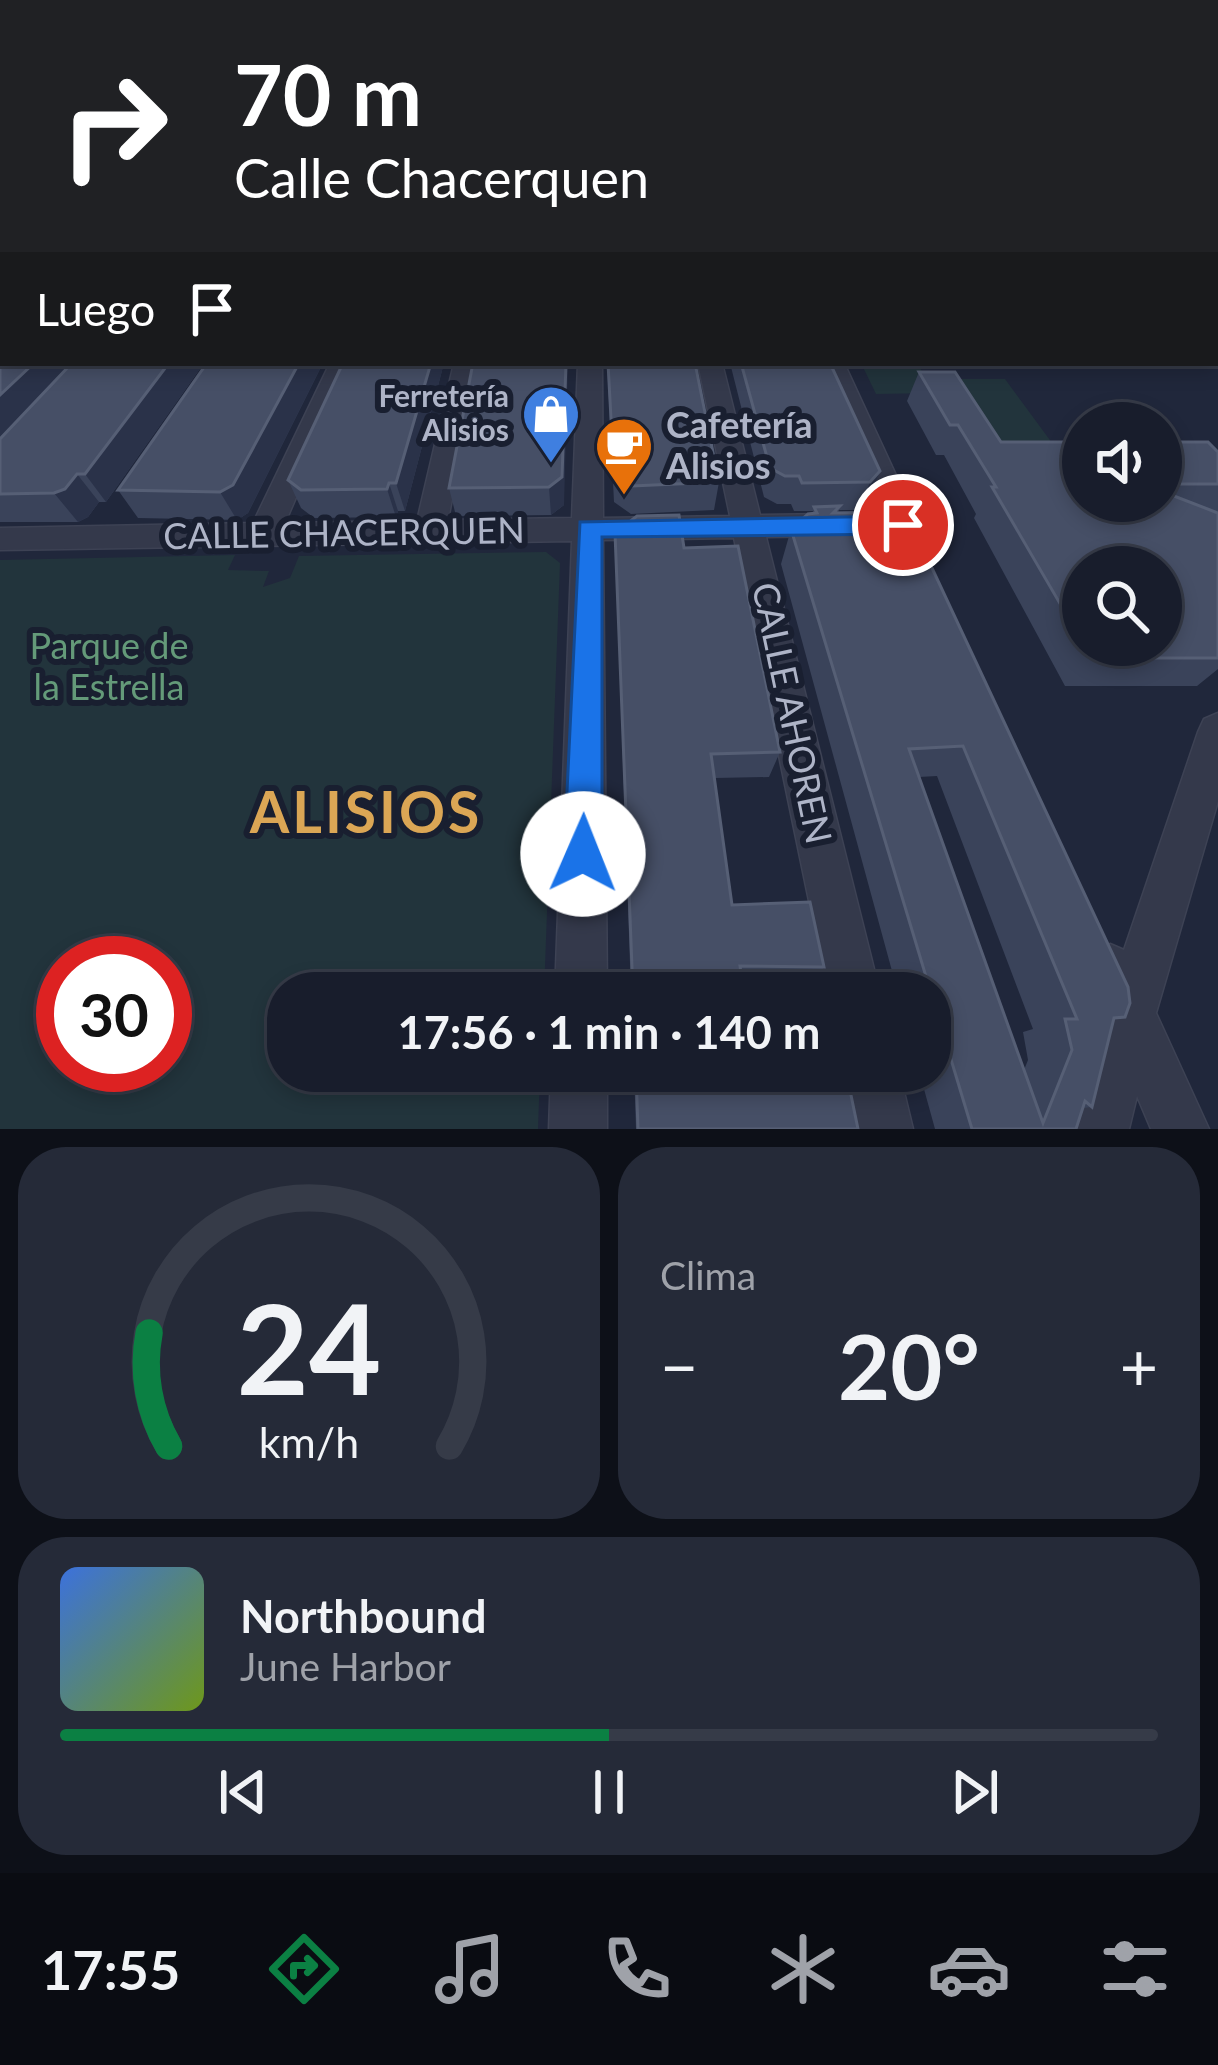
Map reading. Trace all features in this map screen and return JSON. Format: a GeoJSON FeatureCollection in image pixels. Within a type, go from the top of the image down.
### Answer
{"type":"FeatureCollection","features":[{"type":"Feature","properties":{"kind":"street"},"geometry":{"type":"LineString","coordinates":[[264,534],[341,366]]}},
{"type":"Feature","properties":{"kind":"street"},"geometry":{"type":"LineString","coordinates":[[430,531],[465,366]]}},
{"type":"Feature","properties":{"kind":"street"},"geometry":{"type":"LineString","coordinates":[[580,972],[590,366]]}},
{"type":"Feature","properties":{"kind":"street","name":"CALLE AHOREN"},"geometry":{"type":"LineString","coordinates":[[711,366],[849,972]]}},
{"type":"Feature","properties":{"kind":"street"},"geometry":{"type":"LineString","coordinates":[[833,366],[933,588]]}},
{"type":"Feature","properties":{"kind":"street","name":"CALLE CHACERQUEN"},"geometry":{"type":"LineString","coordinates":[[0,539],[111,527],[264,534],[903,525]]}},
{"type":"Feature","properties":{"kind":"street"},"geometry":{"type":"LineString","coordinates":[[1100,1129],[1130,1012],[1218,732]]}},
{"type":"Feature","properties":{"kind":"street"},"geometry":{"type":"LineString","coordinates":[[1090,927],[1180,1129]]}},
{"type":"Feature","properties":{"kind":"street"},"geometry":{"type":"LineString","coordinates":[[578,1129],[579,1092]]}},
{"type":"Feature","properties":{"kind":"street"},"geometry":{"type":"LineString","coordinates":[[876,1092],[884,1129]]}},
{"type":"Feature","properties":{"kind":"green space"},"geometry":{"type":"Polygon","coordinates":[[[862,366],[919,366],[935,393],[876,394],[862,366]]]}},
{"type":"Feature","properties":{"kind":"green space"},"geometry":{"type":"Polygon","coordinates":[[[944,379],[1005,379],[1062,456],[1062,466],[999,466],[944,379]]]}},
{"type":"Feature","properties":{"kind":"green space","name":"Parque de la Estrella"},"geometry":{"type":"Polygon","coordinates":[[[546,552],[560,563],[545,972],[267,972],[267,1092],[539,1092],[538,1129],[0,1129],[0,560],[235,555],[228,570],[269,571],[263,587],[290,578],[299,556],[546,552]]]}},
{"type":"Feature","properties":{"kind":"building"},"geometry":{"type":"Polygon","coordinates":[[[0,366],[31,366],[0,395],[0,366]]]}},
{"type":"Feature","properties":{"kind":"building"},"geometry":{"type":"Polygon","coordinates":[[[69,366],[167,366],[85,474],[77,474],[65,489],[0,494],[0,439],[69,366]]]}},
{"type":"Feature","properties":{"kind":"building"},"geometry":{"type":"Polygon","coordinates":[[[205,366],[297,366],[233,485],[220,492],[118,490],[205,366]]]}},
{"type":"Feature","properties":{"kind":"building"},"geometry":{"type":"Polygon","coordinates":[[[342,366],[430,366],[396,483],[389,483],[387,489],[301,490],[288,480],[342,366]]]}},
{"type":"Feature","properties":{"kind":"building"},"geometry":{"type":"Polygon","coordinates":[[[472,366],[566,366],[562,477],[549,487],[449,488],[472,366]]]}},
{"type":"Feature","properties":{"kind":"building"},"geometry":{"type":"Polygon","coordinates":[[[608,366],[696,366],[719,482],[632,486],[614,474],[608,366]]]}},
{"type":"Feature","properties":{"kind":"building"},"geometry":{"type":"Polygon","coordinates":[[[742,366],[831,366],[880,471],[870,482],[802,483],[799,476],[785,476],[770,468],[742,366]]]}},
{"type":"Feature","properties":{"kind":"building"},"geometry":{"type":"Polygon","coordinates":[[[919,372],[955,372],[1001,442],[1062,442],[1062,522],[1182,522],[1182,499],[1218,513],[1218,658],[1182,658],[1182,546],[1062,546],[1062,607],[958,425],[950,425],[919,372]]]}},
{"type":"Feature","properties":{"kind":"building"},"geometry":{"type":"Polygon","coordinates":[[[1182,442],[1208,442],[1218,452],[1218,484],[1182,484],[1182,442]]]}},
{"type":"Feature","properties":{"kind":"building"},"geometry":{"type":"Polygon","coordinates":[[[840,506],[833,513],[890,512],[910,521],[1128,987],[1125,1017],[1114,1018],[1092,1107],[1085,1101],[1076,1129],[972,1129],[951,1059],[951,972],[925,972],[791,529],[808,514],[817,513],[814,507],[840,506]],[[963,746],[909,749],[1043,1123],[1072,1050],[1065,1019],[1077,1019],[963,746]]]}},
{"type":"Feature","properties":{"kind":"building"},"geometry":{"type":"Polygon","coordinates":[[[679,515],[684,548],[738,546],[780,752],[711,754],[732,905],[810,902],[824,967],[632,972],[615,533],[637,516],[679,515]]]}},
{"type":"Feature","properties":{"kind":"building"},"geometry":{"type":"Polygon","coordinates":[[[637,1092],[850,1092],[858,1129],[638,1129],[637,1092]]]}},
{"type":"Feature","properties":{"kind":"place","name":"Ferretería Alisios"},"geometry":{"type":"Point","coordinates":[551,465]}},
{"type":"Feature","properties":{"kind":"place","name":"Cafetería Alisios"},"geometry":{"type":"Point","coordinates":[624,497]}},
{"type":"Feature","properties":{"kind":"district","name":"ALISIOS"},"geometry":{"type":"Point","coordinates":[366,813]}},
{"type":"Feature","properties":{"kind":"route"},"geometry":{"type":"LineString","coordinates":[[583,854],[589,528],[903,525]]}}]}
